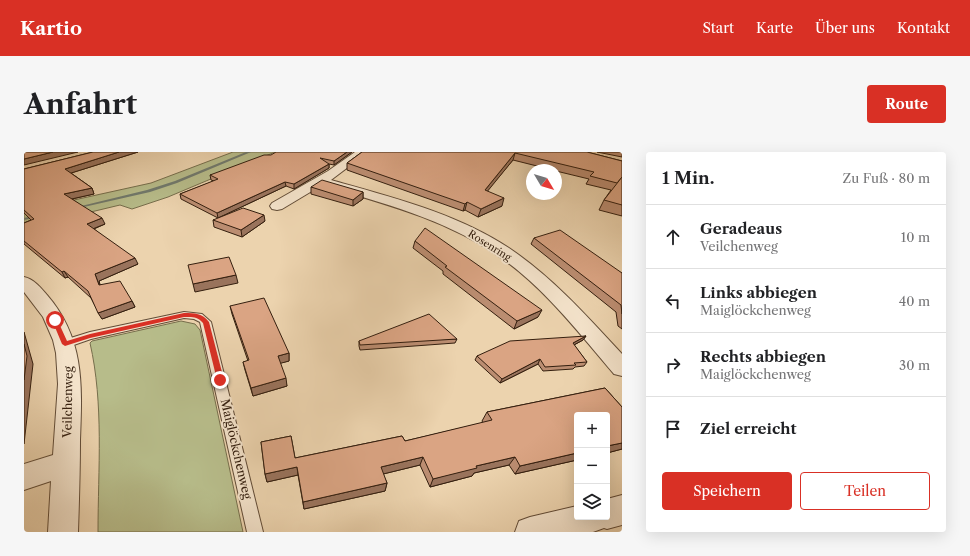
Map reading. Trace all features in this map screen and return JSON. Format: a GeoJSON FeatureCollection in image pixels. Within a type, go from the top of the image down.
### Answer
{"type":"FeatureCollection","features":[{"type":"Feature","properties":{"kind":"street"},"geometry":{"type":"LineString","coordinates":[[277,206],[348,163],[362,152]]}},
{"type":"Feature","properties":{"kind":"street","name":"Rosenring"},"geometry":{"type":"LineString","coordinates":[[321,180],[423,212],[463,229],[487,242],[525,268],[545,286],[580,321],[622,368]]}},
{"type":"Feature","properties":{"kind":"street","name":"Veilchenweg"},"geometry":{"type":"LineString","coordinates":[[24,282],[39,296],[55,320],[65,344],[69,362],[70,384],[63,532]]}},
{"type":"Feature","properties":{"kind":"street"},"geometry":{"type":"LineString","coordinates":[[24,477],[67,463]]}},
{"type":"Feature","properties":{"kind":"street"},"geometry":{"type":"LineString","coordinates":[[610,513],[622,510]]}},
{"type":"Feature","properties":{"kind":"street"},"geometry":{"type":"LineString","coordinates":[[530,532],[580,520]]}},
{"type":"Feature","properties":{"kind":"lane","name":"Maiglöckchenweg"},"geometry":{"type":"LineString","coordinates":[[65,344],[90,336],[184,315],[201,317],[206,322],[255,532]]}},
{"type":"Feature","properties":{"kind":"green space"},"geometry":{"type":"Polygon","coordinates":[[[233,152],[275,152],[168,197],[132,209],[120,205],[24,228],[24,211],[151,183],[233,152]]]}},
{"type":"Feature","properties":{"kind":"green space"},"geometry":{"type":"Polygon","coordinates":[[[181,321],[195,324],[200,330],[243,532],[98,532],[99,413],[90,343],[92,341],[181,321]]]}},
{"type":"Feature","properties":{"kind":"building"},"geometry":{"type":"Polygon","coordinates":[[[24,152],[53,152],[24,159],[24,152]]]}},
{"type":"Feature","properties":{"kind":"building"},"geometry":{"type":"Polygon","coordinates":[[[93,152],[119,152],[65,169],[92,188],[64,194],[102,218],[87,224],[135,258],[95,274],[99,285],[120,281],[132,301],[98,313],[88,291],[24,241],[24,223],[34,219],[24,210],[24,169],[93,152]]]}},
{"type":"Feature","properties":{"kind":"building"},"geometry":{"type":"Polygon","coordinates":[[[276,152],[347,152],[334,161],[320,158],[329,164],[294,184],[285,182],[217,213],[180,194],[218,179],[210,175],[276,152]]]}},
{"type":"Feature","properties":{"kind":"building"},"geometry":{"type":"Polygon","coordinates":[[[362,152],[587,152],[622,161],[622,177],[617,183],[590,176],[594,172],[515,153],[485,190],[504,198],[481,209],[467,202],[465,204],[347,163],[362,152]]]}},
{"type":"Feature","properties":{"kind":"building"},"geometry":{"type":"Polygon","coordinates":[[[622,177],[622,205],[604,200],[622,177]]]}},
{"type":"Feature","properties":{"kind":"building"},"geometry":{"type":"Polygon","coordinates":[[[322,180],[363,192],[353,200],[311,187],[322,180]]]}},
{"type":"Feature","properties":{"kind":"building"},"geometry":{"type":"Polygon","coordinates":[[[243,208],[264,215],[241,230],[213,220],[243,208]]]}},
{"type":"Feature","properties":{"kind":"building"},"geometry":{"type":"Polygon","coordinates":[[[425,228],[542,310],[517,321],[445,267],[447,266],[415,241],[425,228]]]}},
{"type":"Feature","properties":{"kind":"building"},"geometry":{"type":"Polygon","coordinates":[[[560,230],[622,273],[622,314],[621,305],[534,238],[560,230]]]}},
{"type":"Feature","properties":{"kind":"building"},"geometry":{"type":"Polygon","coordinates":[[[229,257],[236,275],[193,284],[188,265],[229,257]]]}},
{"type":"Feature","properties":{"kind":"building"},"geometry":{"type":"Polygon","coordinates":[[[264,298],[289,353],[278,356],[286,378],[251,388],[243,362],[249,360],[230,306],[264,298]]]}},
{"type":"Feature","properties":{"kind":"building"},"geometry":{"type":"Polygon","coordinates":[[[429,314],[457,339],[360,345],[359,341],[429,314]]]}},
{"type":"Feature","properties":{"kind":"building"},"geometry":{"type":"Polygon","coordinates":[[[586,336],[573,343],[587,362],[574,363],[576,365],[545,367],[540,359],[502,379],[477,356],[510,341],[586,336]]]}},
{"type":"Feature","properties":{"kind":"building"},"geometry":{"type":"Polygon","coordinates":[[[24,344],[27,356],[24,380],[24,344]]]}},
{"type":"Feature","properties":{"kind":"building"},"geometry":{"type":"Polygon","coordinates":[[[605,388],[622,407],[622,443],[610,445],[610,412],[574,412],[574,454],[520,466],[515,457],[476,466],[477,468],[433,479],[423,457],[381,467],[387,483],[303,502],[297,467],[265,474],[261,442],[291,436],[295,458],[402,436],[405,441],[492,420],[487,412],[605,388]]]}},
{"type":"Feature","properties":{"kind":"waterway"},"geometry":{"type":"LineString","coordinates":[[75,208],[148,191],[176,182],[249,152]]}},
{"type":"Feature","properties":{"kind":"waterway"},"geometry":{"type":"LineString","coordinates":[[24,219],[37,216]]}},
{"type":"Feature","properties":{"kind":"route"},"geometry":{"type":"LineString","coordinates":[[55,320],[65,344],[90,336],[184,315],[201,317],[206,322],[220,380]]}}]}
